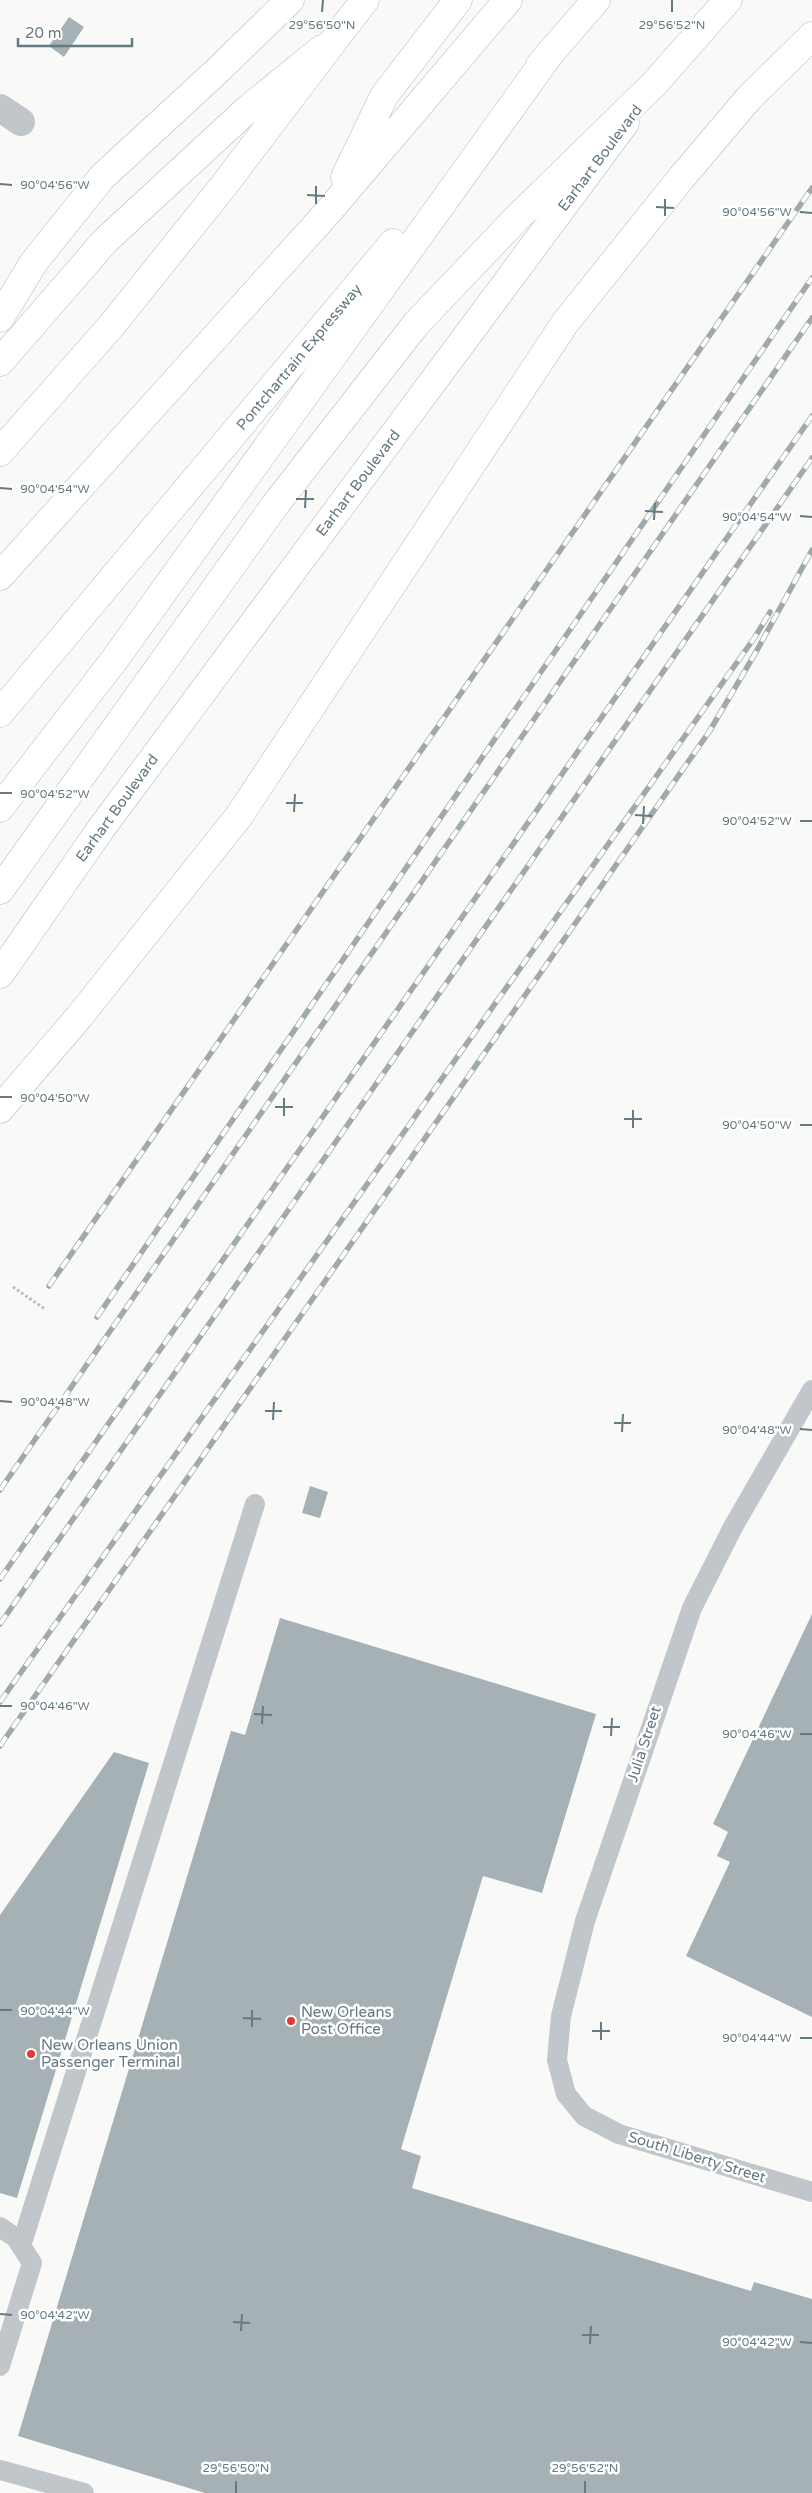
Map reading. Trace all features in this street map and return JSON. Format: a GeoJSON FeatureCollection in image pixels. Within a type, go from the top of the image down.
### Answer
{"type":"FeatureCollection","features":[{"type":"Feature","properties":{"kind":"main road"},"geometry":{"type":"LineString","coordinates":[[0,318],[34,262],[102,178],[290,0]]}},
{"type":"Feature","properties":{"kind":"main road"},"geometry":{"type":"LineString","coordinates":[[0,452],[129,303],[225,184],[365,0]]}},
{"type":"Feature","properties":{"kind":"main road"},"geometry":{"type":"LineString","coordinates":[[328,212],[384,96],[458,0]]}},
{"type":"Feature","properties":{"kind":"main road"},"geometry":{"type":"LineString","coordinates":[[0,576],[328,212],[508,0]]}},
{"type":"Feature","properties":{"kind":"main road","name":"Pontchartrain Expressway"},"geometry":{"type":"LineString","coordinates":[[0,713],[596,0]]}},
{"type":"Feature","properties":{"kind":"main road","name":"Earhart Boulevard"},"geometry":{"type":"LineString","coordinates":[[0,974],[106,822],[656,83],[728,0]]}},
{"type":"Feature","properties":{"kind":"main road"},"geometry":{"type":"LineString","coordinates":[[0,362],[105,240],[249,108],[338,35]]}},
{"type":"Feature","properties":{"kind":"main road"},"geometry":{"type":"LineString","coordinates":[[0,1109],[79,1017],[239,816],[565,324],[749,98],[812,36]]}},
{"type":"Feature","properties":{"kind":"main road"},"geometry":{"type":"LineString","coordinates":[[0,808],[115,659],[551,52]]}},
{"type":"Feature","properties":{"kind":"main road"},"geometry":{"type":"LineString","coordinates":[[0,890],[275,505],[416,324],[516,220],[656,83]]}},
{"type":"Feature","properties":{"kind":"lane","name":"Julia Street"},"geometry":{"type":"LineString","coordinates":[[584,2116],[566,2094],[558,2060],[561,2016],[585,1921],[692,1608],[733,1527],[812,1390]]}},
{"type":"Feature","properties":{"kind":"lane"},"geometry":{"type":"LineString","coordinates":[[22,2246],[255,1504]]}},
{"type":"Feature","properties":{"kind":"lane","name":"South Liberty Street"},"geometry":{"type":"LineString","coordinates":[[584,2116],[619,2134],[812,2192]]}},
{"type":"Feature","properties":{"kind":"lane"},"geometry":{"type":"LineString","coordinates":[[0,2226],[16,2238],[32,2263],[0,2366]]}},
{"type":"Feature","properties":{"kind":"lane"},"geometry":{"type":"LineString","coordinates":[[0,2470],[84,2493]]}},
{"type":"Feature","properties":{"kind":"path"},"geometry":{"type":"LineString","coordinates":[[13,1287],[45,1309]]}},
{"type":"Feature","properties":{"kind":"building"},"geometry":{"type":"Polygon","coordinates":[[[69,17],[84,27],[64,57],[49,46],[69,17]]]}},
{"type":"Feature","properties":{"kind":"building"},"geometry":{"type":"Polygon","coordinates":[[[310,1486],[328,1492],[320,1518],[302,1513],[310,1486]]]}},
{"type":"Feature","properties":{"kind":"building"},"geometry":{"type":"Polygon","coordinates":[[[812,1614],[812,2017],[686,1956],[730,1862],[717,1856],[728,1832],[713,1824],[812,1614]]]}},
{"type":"Feature","properties":{"kind":"building","name":"New Orleans Post Office"},"geometry":{"type":"Polygon","coordinates":[[[280,1618],[596,1714],[542,1893],[483,1876],[401,2149],[421,2156],[412,2188],[751,2291],[754,2282],[812,2299],[812,2493],[205,2493],[18,2436],[231,1731],[245,1735],[280,1618]]]}},
{"type":"Feature","properties":{"kind":"building","name":"New Orleans Union Passenger Terminal"},"geometry":{"type":"Polygon","coordinates":[[[114,1752],[149,1763],[17,2198],[0,2193],[0,1915],[114,1752]]]}},
{"type":"Feature","properties":{"kind":"railway"},"geometry":{"type":"LineString","coordinates":[[49,1286],[812,188]]}},
{"type":"Feature","properties":{"kind":"railway"},"geometry":{"type":"LineString","coordinates":[[97,1317],[812,278]]}},
{"type":"Feature","properties":{"kind":"railway"},"geometry":{"type":"LineString","coordinates":[[0,1490],[812,318]]}},
{"type":"Feature","properties":{"kind":"railway"},"geometry":{"type":"LineString","coordinates":[[0,1579],[812,416]]}},
{"type":"Feature","properties":{"kind":"railway"},"geometry":{"type":"LineString","coordinates":[[0,1624],[812,458]]}},
{"type":"Feature","properties":{"kind":"railway"},"geometry":{"type":"LineString","coordinates":[[0,1746],[709,732],[756,652],[812,550]]}},
{"type":"Feature","properties":{"kind":"railway"},"geometry":{"type":"LineString","coordinates":[[0,1702],[755,637],[770,612]]}},
{"type":"Feature","properties":{"kind":"place","name":"New Orleans Post Office"},"geometry":{"type":"Point","coordinates":[291,2021]}},
{"type":"Feature","properties":{"kind":"place","name":"New Orleans Union Passenger Terminal"},"geometry":{"type":"Point","coordinates":[31,2054]}}]}
